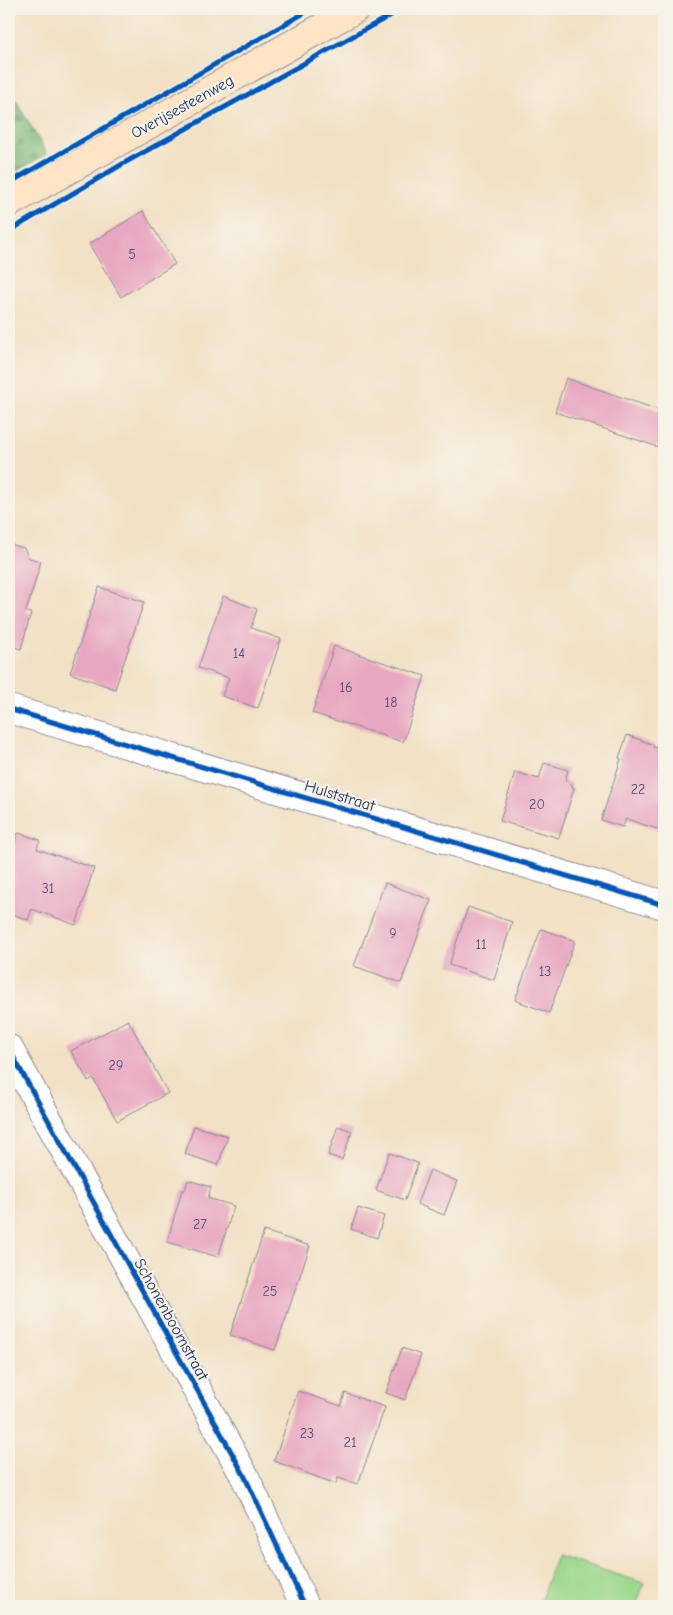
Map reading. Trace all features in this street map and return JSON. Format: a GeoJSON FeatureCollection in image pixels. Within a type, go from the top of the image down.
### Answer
{"type":"FeatureCollection","features":[{"type":"Feature","properties":{"kind":"street","name":"Overijsesteenweg"},"geometry":{"type":"LineString","coordinates":[[9,203],[355,9]]}},
{"type":"Feature","properties":{"kind":"street","name":"Hulststraat"},"geometry":{"type":"LineString","coordinates":[[9,709],[664,905]]}},
{"type":"Feature","properties":{"kind":"street","name":"Schonenboomstraat"},"geometry":{"type":"LineString","coordinates":[[9,1049],[244,1475],[305,1606]]}},
{"type":"Feature","properties":{"kind":"green space"},"geometry":{"type":"Polygon","coordinates":[[[9,99],[16,100],[47,154],[9,175],[9,99]]]}},
{"type":"Feature","properties":{"kind":"green space"},"geometry":{"type":"Polygon","coordinates":[[[556,1555],[644,1583],[636,1606],[539,1606],[556,1555]]]}},
{"type":"Feature","properties":{"kind":"building"},"geometry":{"type":"Polygon","coordinates":[[[143,211],[175,264],[121,297],[89,244],[143,211]]]}},
{"type":"Feature","properties":{"kind":"building"},"geometry":{"type":"Polygon","coordinates":[[[566,378],[664,412],[664,449],[555,412],[566,378]]]}},
{"type":"Feature","properties":{"kind":"building"},"geometry":{"type":"Polygon","coordinates":[[[9,544],[24,548],[29,558],[41,561],[26,612],[31,613],[21,649],[9,645],[9,544]]]}},
{"type":"Feature","properties":{"kind":"building"},"geometry":{"type":"Polygon","coordinates":[[[99,587],[144,602],[115,689],[70,673],[99,587]]]}},
{"type":"Feature","properties":{"kind":"building"},"geometry":{"type":"Polygon","coordinates":[[[223,596],[257,609],[251,628],[281,639],[258,708],[222,696],[229,678],[198,668],[223,596]]]}},
{"type":"Feature","properties":{"kind":"building"},"geometry":{"type":"Polygon","coordinates":[[[334,646],[425,676],[403,742],[312,713],[334,646]]]}},
{"type":"Feature","properties":{"kind":"building"},"geometry":{"type":"Polygon","coordinates":[[[627,735],[664,750],[664,831],[626,819],[623,827],[601,820],[627,735]]]}},
{"type":"Feature","properties":{"kind":"building"},"geometry":{"type":"Polygon","coordinates":[[[544,763],[568,770],[565,781],[572,784],[574,788],[559,838],[500,821],[515,772],[539,779],[544,763]]]}},
{"type":"Feature","properties":{"kind":"building"},"geometry":{"type":"Polygon","coordinates":[[[18,833],[40,840],[37,849],[94,868],[76,925],[32,909],[28,920],[9,913],[9,861],[18,833]]]}},
{"type":"Feature","properties":{"kind":"building"},"geometry":{"type":"Polygon","coordinates":[[[385,883],[431,900],[401,983],[354,966],[385,883]]]}},
{"type":"Feature","properties":{"kind":"building"},"geometry":{"type":"Polygon","coordinates":[[[468,907],[512,922],[494,980],[449,965],[468,907]]]}},
{"type":"Feature","properties":{"kind":"building"},"geometry":{"type":"Polygon","coordinates":[[[541,929],[575,941],[549,1013],[515,1000],[541,929]]]}},
{"type":"Feature","properties":{"kind":"building"},"geometry":{"type":"Polygon","coordinates":[[[128,1020],[168,1093],[117,1121],[93,1078],[88,1081],[71,1051],[128,1020]]]}},
{"type":"Feature","properties":{"kind":"building"},"geometry":{"type":"Polygon","coordinates":[[[194,1126],[228,1136],[218,1165],[185,1154],[194,1126]]]}},
{"type":"Feature","properties":{"kind":"building"},"geometry":{"type":"Polygon","coordinates":[[[338,1126],[352,1131],[342,1160],[328,1155],[338,1126]]]}},
{"type":"Feature","properties":{"kind":"building"},"geometry":{"type":"Polygon","coordinates":[[[389,1153],[418,1163],[405,1200],[376,1190],[389,1153]]]}},
{"type":"Feature","properties":{"kind":"building"},"geometry":{"type":"Polygon","coordinates":[[[430,1170],[457,1181],[444,1215],[417,1204],[430,1170]]]}},
{"type":"Feature","properties":{"kind":"building"},"geometry":{"type":"Polygon","coordinates":[[[188,1180],[211,1187],[208,1198],[234,1206],[218,1257],[167,1242],[182,1190],[185,1190],[188,1180]]]}},
{"type":"Feature","properties":{"kind":"building"},"geometry":{"type":"Polygon","coordinates":[[[358,1208],[384,1216],[377,1238],[351,1229],[358,1208]]]}},
{"type":"Feature","properties":{"kind":"building"},"geometry":{"type":"Polygon","coordinates":[[[264,1231],[310,1246],[275,1350],[230,1335],[264,1231]]]}},
{"type":"Feature","properties":{"kind":"building"},"geometry":{"type":"Polygon","coordinates":[[[402,1348],[421,1355],[405,1400],[386,1393],[402,1348]]]}},
{"type":"Feature","properties":{"kind":"building"},"geometry":{"type":"Polygon","coordinates":[[[298,1391],[341,1406],[345,1393],[385,1407],[358,1484],[338,1478],[336,1484],[274,1461],[298,1391]]]}},
{"type":"Feature","properties":{"kind":"cycle path"},"geometry":{"type":"LineString","coordinates":[[9,183],[311,9]]}},
{"type":"Feature","properties":{"kind":"cycle path"},"geometry":{"type":"LineString","coordinates":[[9,231],[126,162],[402,9]]}},
{"type":"Feature","properties":{"kind":"cycle path"},"geometry":{"type":"LineString","coordinates":[[9,709],[664,905]]}},
{"type":"Feature","properties":{"kind":"cycle path"},"geometry":{"type":"LineString","coordinates":[[9,1049],[244,1475],[305,1606]]}}]}
